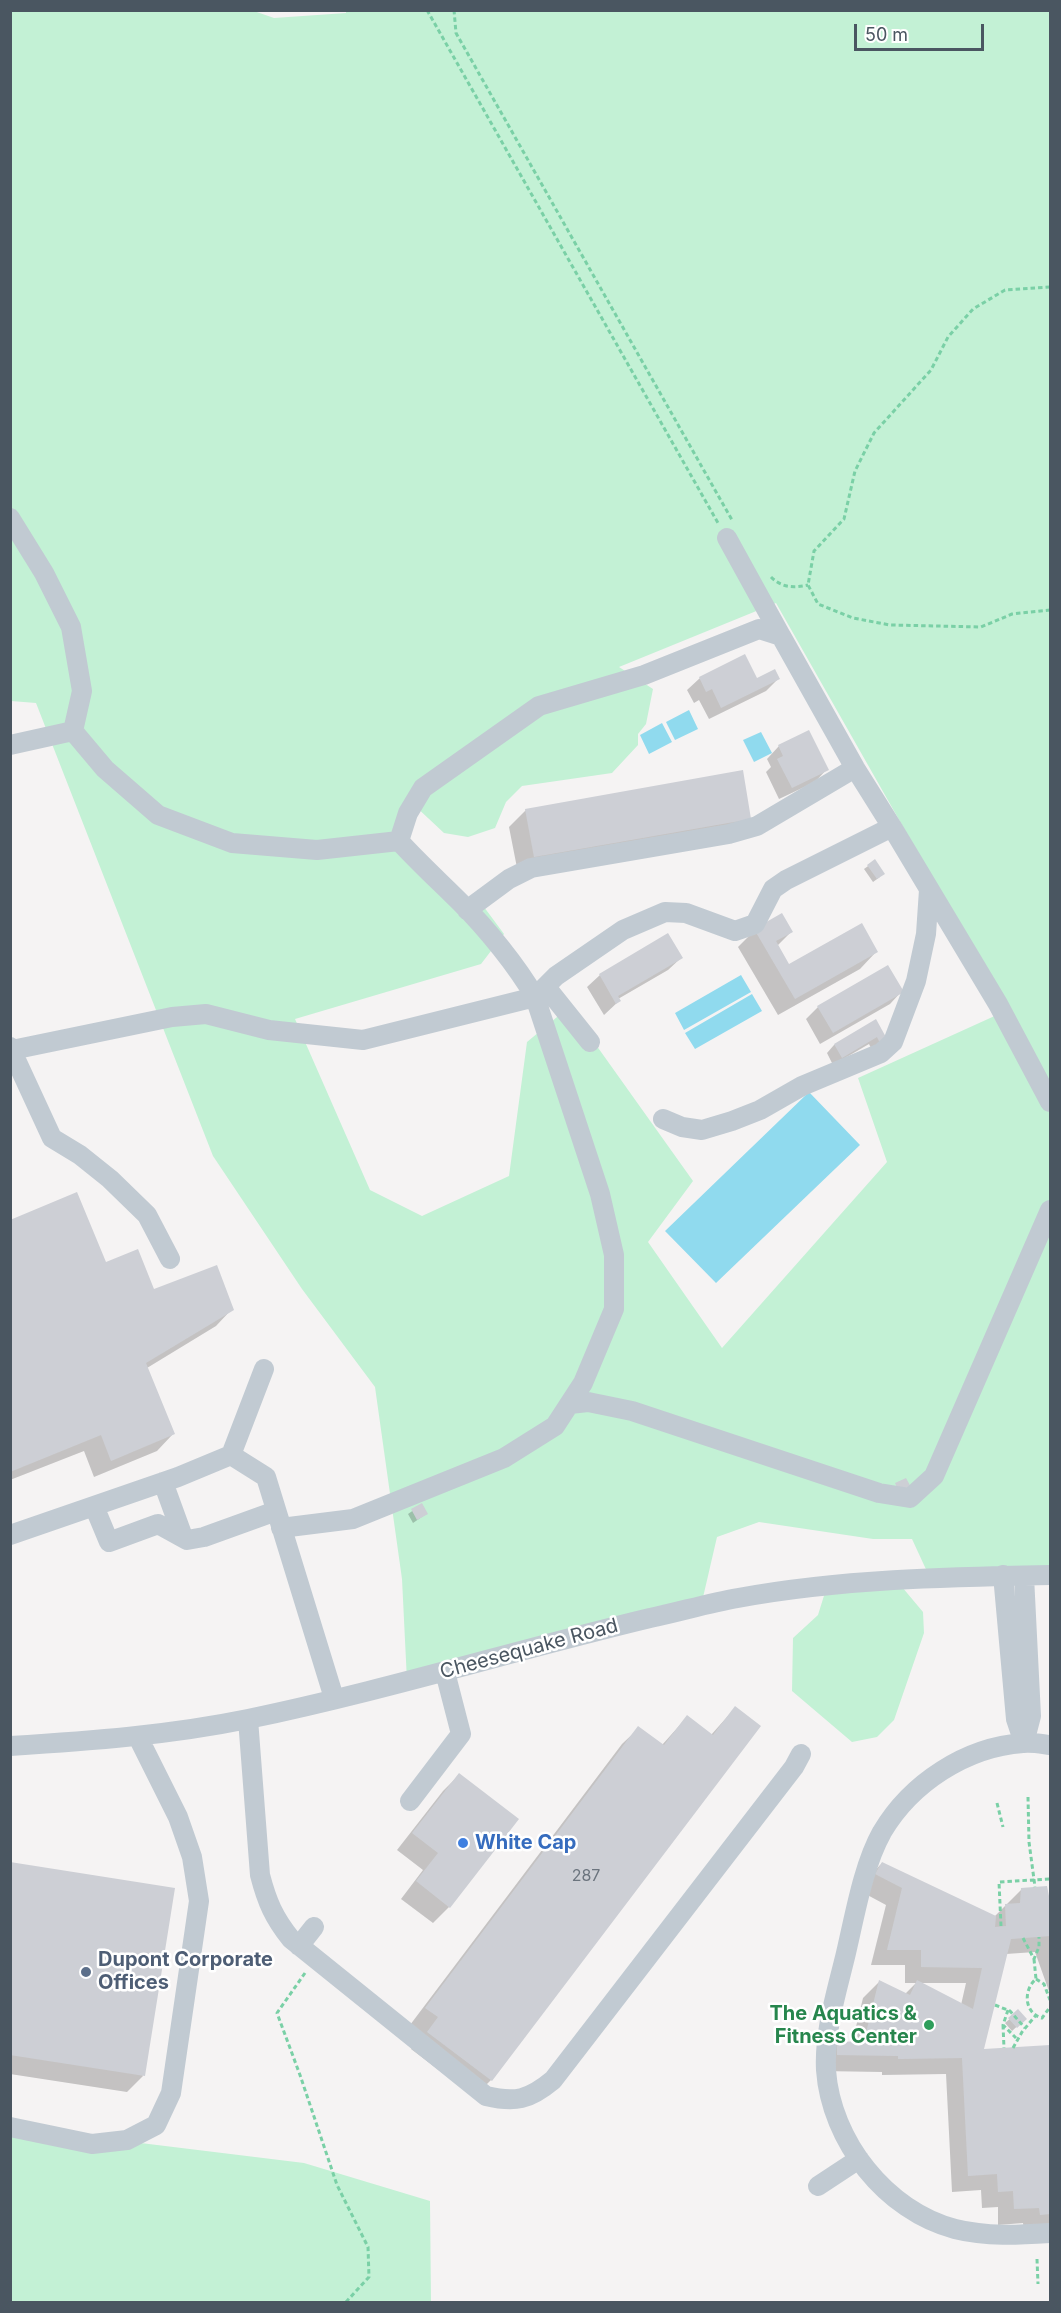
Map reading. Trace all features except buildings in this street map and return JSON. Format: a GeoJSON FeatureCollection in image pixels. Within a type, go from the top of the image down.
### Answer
{"type":"FeatureCollection","features":[{"type":"Feature","properties":{"kind":"street"},"geometry":{"type":"LineString","coordinates":[[10,518],[44,573],[71,627],[82,691],[73,731]]}},
{"type":"Feature","properties":{"kind":"street"},"geometry":{"type":"LineString","coordinates":[[732,534],[781,636],[855,768],[998,1004],[1050,1102]]}},
{"type":"Feature","properties":{"kind":"street"},"geometry":{"type":"LineString","coordinates":[[399,841],[408,813],[423,788],[539,706],[644,675],[759,629],[781,636]]}},
{"type":"Feature","properties":{"kind":"street"},"geometry":{"type":"LineString","coordinates":[[10,745],[73,731]]}},
{"type":"Feature","properties":{"kind":"street"},"geometry":{"type":"LineString","coordinates":[[73,731],[105,769],[158,815],[232,843],[317,850],[399,841]]}},
{"type":"Feature","properties":{"kind":"street"},"geometry":{"type":"LineString","coordinates":[[467,910],[509,879],[531,868],[729,834],[757,826],[855,768]]}},
{"type":"Feature","properties":{"kind":"street"},"geometry":{"type":"LineString","coordinates":[[170,1259],[147,1215],[110,1179],[80,1155],[52,1138],[11,1048],[172,1017],[206,1014],[269,1030],[363,1040],[540,992],[556,976],[623,930],[665,912],[686,913],[735,931],[755,924],[773,889],[786,880],[892,827]]}},
{"type":"Feature","properties":{"kind":"street"},"geometry":{"type":"LineString","coordinates":[[399,841],[421,866],[467,910],[523,977],[590,1042]]}},
{"type":"Feature","properties":{"kind":"street"},"geometry":{"type":"LineString","coordinates":[[663,1119],[682,1127],[702,1130],[732,1121],[760,1110],[802,1086],[881,1053],[893,1042],[916,981],[926,934],[929,890]]}},
{"type":"Feature","properties":{"kind":"street"},"geometry":{"type":"LineString","coordinates":[[94,1506],[109,1542],[159,1524],[187,1540],[278,1520],[353,1519],[504,1458],[555,1426],[583,1383],[614,1309],[614,1255],[600,1194],[540,992]]}},
{"type":"Feature","properties":{"kind":"street"},"geometry":{"type":"LineString","coordinates":[[570,1404],[588,1402],[632,1411],[879,1493],[910,1498],[934,1476],[1050,1210]]}},
{"type":"Feature","properties":{"kind":"street"},"geometry":{"type":"LineString","coordinates":[[10,1535],[163,1482],[231,1455],[264,1369]]}},
{"type":"Feature","properties":{"kind":"street"},"geometry":{"type":"LineString","coordinates":[[231,1455],[266,1477],[334,1698]]}},
{"type":"Feature","properties":{"kind":"street"},"geometry":{"type":"LineString","coordinates":[[163,1482],[183,1537]]}},
{"type":"Feature","properties":{"kind":"street"},"geometry":{"type":"LineString","coordinates":[[1003,1575],[1022,1689]]}},
{"type":"Feature","properties":{"kind":"street","name":"Cheesequake Road"},"geometry":{"type":"LineString","coordinates":[[10,1746],[138,1737],[248,1719],[738,1598],[827,1586],[960,1576],[1050,1575]]}},
{"type":"Feature","properties":{"kind":"street"},"geometry":{"type":"LineString","coordinates":[[1024,1576],[1022,1689],[1016,1719],[1024,1743]]}},
{"type":"Feature","properties":{"kind":"street"},"geometry":{"type":"LineString","coordinates":[[410,1801],[461,1734],[445,1672]]}},
{"type":"Feature","properties":{"kind":"street"},"geometry":{"type":"LineString","coordinates":[[248,1719],[260,1875],[275,1919],[291,1940],[486,2096],[502,2100],[518,2100],[538,2092],[553,2080],[801,1754]]}},
{"type":"Feature","properties":{"kind":"street"},"geometry":{"type":"LineString","coordinates":[[10,2127],[92,2144],[128,2140],[156,2125],[171,2093],[199,1901],[192,1857],[178,1817],[138,1737]]}},
{"type":"Feature","properties":{"kind":"street"},"geometry":{"type":"LineString","coordinates":[[1050,1745],[1024,1743],[990,1749],[964,1758],[940,1771],[903,1805],[882,1832],[872,1856],[838,1985],[826,2048],[826,2071],[831,2104],[839,2126],[859,2158],[891,2195],[908,2208],[935,2223],[981,2234],[1050,2233]]}},
{"type":"Feature","properties":{"kind":"street"},"geometry":{"type":"LineString","coordinates":[[299,1946],[314,1927]]}},
{"type":"Feature","properties":{"kind":"street"},"geometry":{"type":"LineString","coordinates":[[818,2186],[859,2158]]}},
{"type":"Feature","properties":{"kind":"path"},"geometry":{"type":"LineString","coordinates":[[427,10],[732,534]]}},
{"type":"Feature","properties":{"kind":"path"},"geometry":{"type":"LineString","coordinates":[[454,10],[456,33],[732,534]]}},
{"type":"Feature","properties":{"kind":"path"},"geometry":{"type":"LineString","coordinates":[[1050,287],[1005,290],[973,309],[948,337],[931,370],[874,433],[855,471],[844,519],[814,551],[808,585],[818,604],[853,618],[890,625],[981,627],[1012,614],[1050,610]]}},
{"type":"Feature","properties":{"kind":"path"},"geometry":{"type":"LineString","coordinates":[[769,576],[776,583],[792,588],[808,585]]}},
{"type":"Feature","properties":{"kind":"path"},"geometry":{"type":"LineString","coordinates":[[1028,1797],[1029,1842],[1035,1887]]}},
{"type":"Feature","properties":{"kind":"path"},"geometry":{"type":"LineString","coordinates":[[997,1803],[1003,1827]]}},
{"type":"Feature","properties":{"kind":"path"},"geometry":{"type":"LineString","coordinates":[[1001,1926],[999,1882],[1050,1879]]}},
{"type":"Feature","properties":{"kind":"path"},"geometry":{"type":"LineString","coordinates":[[1034,1959],[1039,1947],[1039,1937]]}},
{"type":"Feature","properties":{"kind":"path"},"geometry":{"type":"LineString","coordinates":[[1023,1938],[1034,1959],[1036,1979]]}},
{"type":"Feature","properties":{"kind":"path"},"geometry":{"type":"LineString","coordinates":[[315,1959],[277,2013],[337,2185],[368,2247],[369,2277],[346,2302]]}},
{"type":"Feature","properties":{"kind":"path"},"geometry":{"type":"LineString","coordinates":[[1036,1979],[1044,1984],[1050,2000]]}},
{"type":"Feature","properties":{"kind":"path"},"geometry":{"type":"LineString","coordinates":[[1036,1979],[1027,1993],[1028,2004],[1036,2015],[1042,2018],[1050,2008]]}},
{"type":"Feature","properties":{"kind":"path"},"geometry":{"type":"LineString","coordinates":[[995,2005],[1008,2010],[1025,2028]]}},
{"type":"Feature","properties":{"kind":"path"},"geometry":{"type":"LineString","coordinates":[[1004,2048],[1003,2025],[1008,2010]]}},
{"type":"Feature","properties":{"kind":"path"},"geometry":{"type":"LineString","coordinates":[[1013,2048],[1017,2039],[1036,2015]]}},
{"type":"Feature","properties":{"kind":"path"},"geometry":{"type":"LineString","coordinates":[[1003,2025],[1017,2039]]}},
{"type":"Feature","properties":{"kind":"path"},"geometry":{"type":"LineString","coordinates":[[1037,2259],[1038,2284]]}},
{"type":"Feature","properties":{"kind":"green space"},"geometry":{"type":"Polygon","coordinates":[[[251,10],[274,18],[346,13],[346,10],[1050,11],[1050,1575],[930,1578],[912,1539],[873,1539],[759,1522],[717,1537],[701,1606],[407,1681],[402,1579],[375,1387],[302,1289],[213,1156],[36,703],[11,701],[10,11],[251,10]],[[776,603],[619,667],[653,689],[646,724],[638,734],[638,745],[612,773],[522,786],[506,802],[495,828],[468,837],[444,833],[413,804],[399,841],[462,904],[484,907],[504,934],[481,964],[295,1019],[370,1190],[422,1216],[509,1176],[527,1042],[569,1007],[693,1181],[648,1242],[722,1348],[887,1162],[858,1078],[1010,1009],[776,603]]]}},
{"type":"Feature","properties":{"kind":"green space"},"geometry":{"type":"Polygon","coordinates":[[[897,1581],[923,1612],[924,1633],[894,1720],[877,1737],[852,1742],[792,1691],[793,1638],[818,1615],[827,1586],[897,1581]]]}},
{"type":"Feature","properties":{"kind":"green space"},"geometry":{"type":"Polygon","coordinates":[[[10,2127],[304,2163],[430,2201],[431,2302],[11,2302],[10,2127]]]}},
{"type":"Feature","properties":{"kind":"water"},"geometry":{"type":"Polygon","coordinates":[[[689,710],[698,729],[675,740],[666,722],[689,710]]]}},
{"type":"Feature","properties":{"kind":"water"},"geometry":{"type":"Polygon","coordinates":[[[662,723],[672,742],[649,754],[640,735],[662,723]]]}},
{"type":"Feature","properties":{"kind":"water"},"geometry":{"type":"Polygon","coordinates":[[[761,732],[772,753],[754,762],[743,740],[761,732]]]}},
{"type":"Feature","properties":{"kind":"water"},"geometry":{"type":"Polygon","coordinates":[[[741,975],[751,992],[684,1030],[675,1013],[741,975]]]}},
{"type":"Feature","properties":{"kind":"water"},"geometry":{"type":"Polygon","coordinates":[[[752,994],[762,1011],[695,1049],[685,1033],[752,994]]]}},
{"type":"Feature","properties":{"kind":"water"},"geometry":{"type":"Polygon","coordinates":[[[809,1092],[860,1145],[716,1283],[665,1231],[809,1092]]]}},
{"type":"Feature","properties":{"kind":"place","name":"White Cap"},"geometry":{"type":"Point","coordinates":[463,1843]}},
{"type":"Feature","properties":{"kind":"place","name":"Dupont Corporate Offices"},"geometry":{"type":"Point","coordinates":[86,1972]}},
{"type":"Feature","properties":{"kind":"place","name":"The Aquatics & Fitness Center"},"geometry":{"type":"Point","coordinates":[929,2025]}}]}
